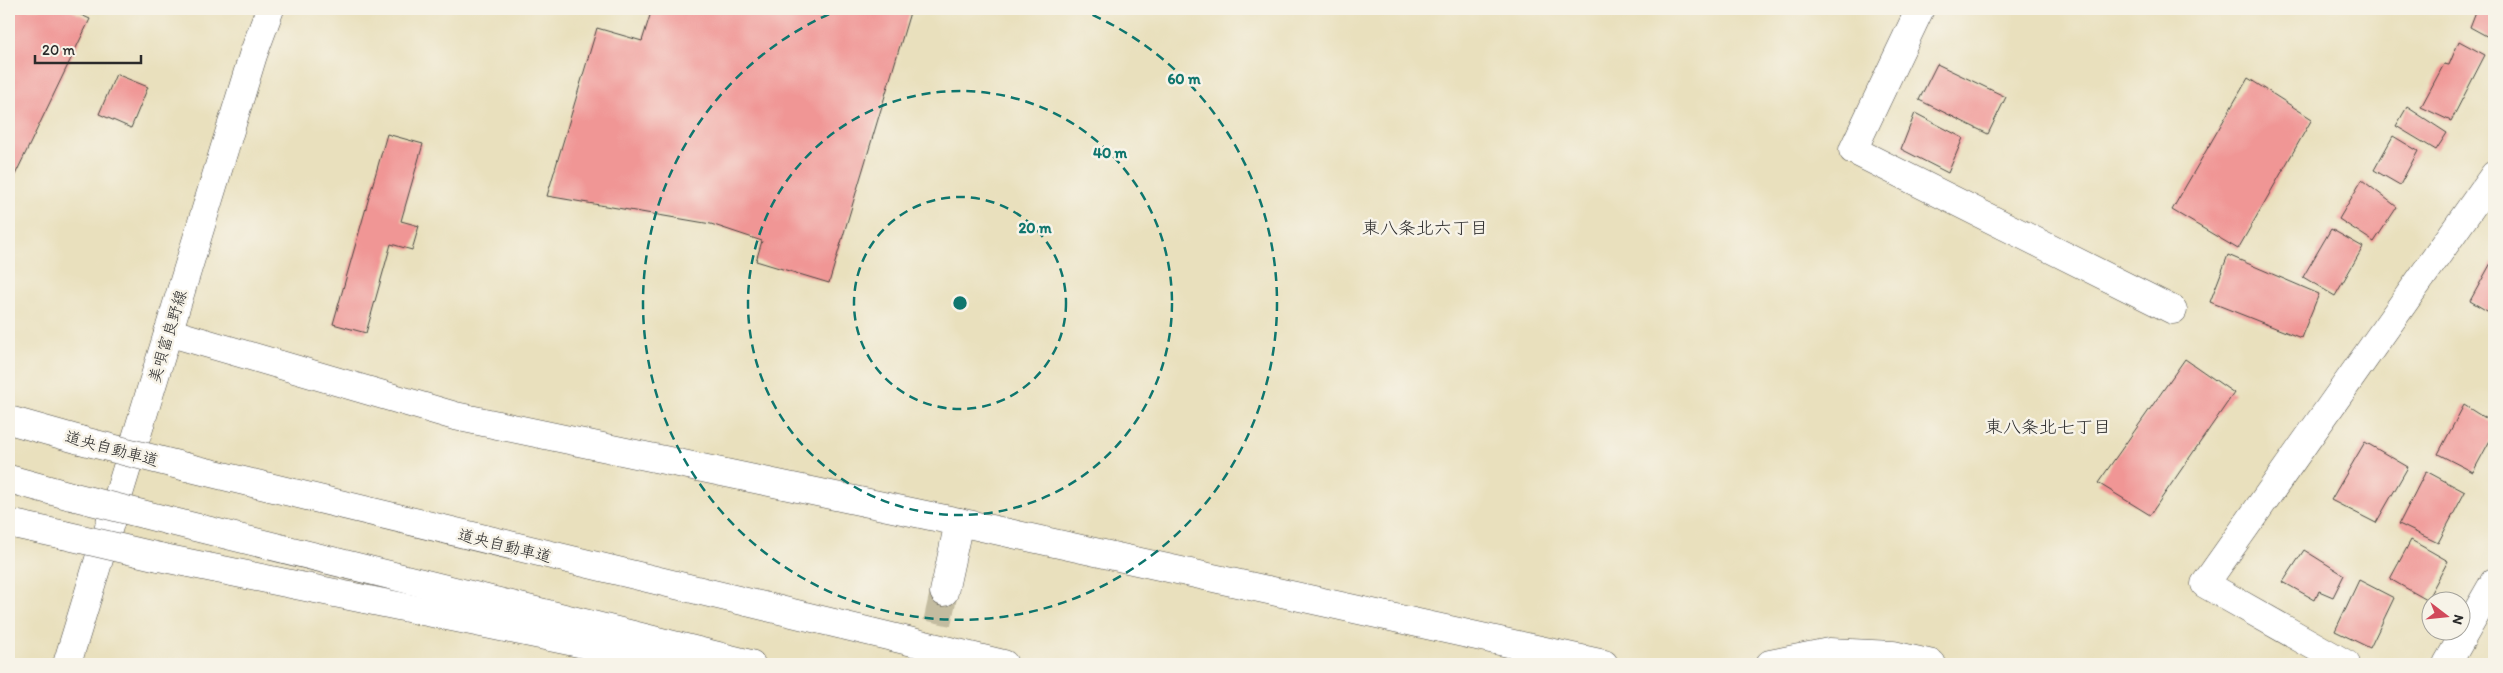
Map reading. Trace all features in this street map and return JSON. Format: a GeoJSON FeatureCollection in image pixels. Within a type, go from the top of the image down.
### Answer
{"type":"FeatureCollection","features":[{"type":"Feature","properties":{"kind":"main road","name":"美唄富良野線"},"geometry":{"type":"LineString","coordinates":[[67,664],[253,55],[270,9]]}},
{"type":"Feature","properties":{"kind":"main road"},"geometry":{"type":"LineString","coordinates":[[1920,9],[1853,150],[2173,310]]}},
{"type":"Feature","properties":{"kind":"main road"},"geometry":{"type":"LineString","coordinates":[[2346,664],[2205,584],[2494,175]]}},
{"type":"Feature","properties":{"kind":"main road"},"geometry":{"type":"LineString","coordinates":[[168,332],[455,416],[959,522],[1604,664]]}},
{"type":"Feature","properties":{"kind":"main road","name":"道央自動車道"},"geometry":{"type":"LineString","coordinates":[[9,420],[186,468],[1004,664]]}},
{"type":"Feature","properties":{"kind":"main road"},"geometry":{"type":"LineString","coordinates":[[9,479],[170,521],[751,664]]}},
{"type":"Feature","properties":{"kind":"main road"},"geometry":{"type":"LineString","coordinates":[[944,592],[959,522]]}},
{"type":"Feature","properties":{"kind":"main road"},"geometry":{"type":"LineString","coordinates":[[9,524],[159,557],[646,657],[693,664]]}},
{"type":"Feature","properties":{"kind":"main road"},"geometry":{"type":"LineString","coordinates":[[2447,664],[2494,582]]}},
{"type":"Feature","properties":{"kind":"main road"},"geometry":{"type":"LineString","coordinates":[[1770,664],[1829,652],[1893,655],[1932,664]]}},
{"type":"Feature","properties":{"kind":"building"},"geometry":{"type":"Polygon","coordinates":[[[9,9],[68,9],[90,19],[15,175],[9,172],[9,9]]]}},
{"type":"Feature","properties":{"kind":"building"},"geometry":{"type":"Polygon","coordinates":[[[652,9],[911,9],[829,283],[756,261],[762,241],[711,224],[547,196],[597,28],[642,41],[652,9]]]}},
{"type":"Feature","properties":{"kind":"building"},"geometry":{"type":"Polygon","coordinates":[[[2477,9],[2494,9],[2494,34],[2492,39],[2470,27],[2477,9]]]}},
{"type":"Feature","properties":{"kind":"building"},"geometry":{"type":"Polygon","coordinates":[[[2459,41],[2485,55],[2451,121],[2421,107],[2444,64],[2449,65],[2459,41]]]}},
{"type":"Feature","properties":{"kind":"building"},"geometry":{"type":"Polygon","coordinates":[[[1937,64],[2006,97],[1988,134],[1919,100],[1937,64]]]}},
{"type":"Feature","properties":{"kind":"building"},"geometry":{"type":"Polygon","coordinates":[[[116,74],[148,87],[131,128],[99,114],[116,74]]]}},
{"type":"Feature","properties":{"kind":"building"},"geometry":{"type":"Polygon","coordinates":[[[2248,78],[2312,119],[2238,249],[2172,210],[2248,78]]]}},
{"type":"Feature","properties":{"kind":"building"},"geometry":{"type":"Polygon","coordinates":[[[2407,107],[2447,133],[2436,150],[2396,126],[2407,107]]]}},
{"type":"Feature","properties":{"kind":"building"},"geometry":{"type":"Polygon","coordinates":[[[1915,113],[1963,138],[1948,173],[1901,149],[1915,113]]]}},
{"type":"Feature","properties":{"kind":"building"},"geometry":{"type":"Polygon","coordinates":[[[387,134],[423,144],[401,221],[419,226],[412,250],[391,244],[366,333],[333,324],[387,134]]]}},
{"type":"Feature","properties":{"kind":"building"},"geometry":{"type":"Polygon","coordinates":[[[2393,136],[2418,151],[2400,185],[2374,170],[2393,136]]]}},
{"type":"Feature","properties":{"kind":"building"},"geometry":{"type":"Polygon","coordinates":[[[2362,180],[2397,207],[2374,242],[2339,219],[2362,180]]]}},
{"type":"Feature","properties":{"kind":"building"},"geometry":{"type":"Polygon","coordinates":[[[2331,229],[2363,247],[2335,296],[2303,277],[2331,229]]]}},
{"type":"Feature","properties":{"kind":"building"},"geometry":{"type":"Polygon","coordinates":[[[2228,255],[2319,294],[2301,338],[2210,302],[2228,255]]]}},
{"type":"Feature","properties":{"kind":"building"},"geometry":{"type":"Polygon","coordinates":[[[2491,263],[2494,265],[2494,315],[2470,301],[2491,263]]]}},
{"type":"Feature","properties":{"kind":"building"},"geometry":{"type":"Polygon","coordinates":[[[2185,359],[2234,393],[2150,515],[2098,483],[2185,359]]]}},
{"type":"Feature","properties":{"kind":"building"},"geometry":{"type":"Polygon","coordinates":[[[2464,405],[2494,424],[2494,433],[2473,472],[2438,454],[2464,405]]]}},
{"type":"Feature","properties":{"kind":"building"},"geometry":{"type":"Polygon","coordinates":[[[2365,442],[2408,467],[2376,523],[2331,500],[2365,442]]]}},
{"type":"Feature","properties":{"kind":"building"},"geometry":{"type":"Polygon","coordinates":[[[2426,471],[2465,492],[2438,543],[2399,524],[2426,471]]]}},
{"type":"Feature","properties":{"kind":"building"},"geometry":{"type":"Polygon","coordinates":[[[2411,540],[2448,561],[2432,590],[2420,590],[2420,596],[2390,579],[2411,540]]]}},
{"type":"Feature","properties":{"kind":"building"},"geometry":{"type":"Polygon","coordinates":[[[2304,550],[2344,575],[2333,597],[2319,591],[2315,600],[2283,582],[2304,550]]]}},
{"type":"Feature","properties":{"kind":"building"},"geometry":{"type":"Polygon","coordinates":[[[2359,580],[2394,598],[2370,648],[2335,631],[2359,580]]]}},
{"type":"Feature","properties":{"kind":"tunnel"},"geometry":{"type":"LineString","coordinates":[[928,664],[944,592]]}},
{"type":"Feature","properties":{"kind":"district","name":"東八条北六丁目"},"geometry":{"type":"Point","coordinates":[1425,228]}},
{"type":"Feature","properties":{"kind":"district","name":"東八条北七丁目"},"geometry":{"type":"Point","coordinates":[2048,427]}}]}
